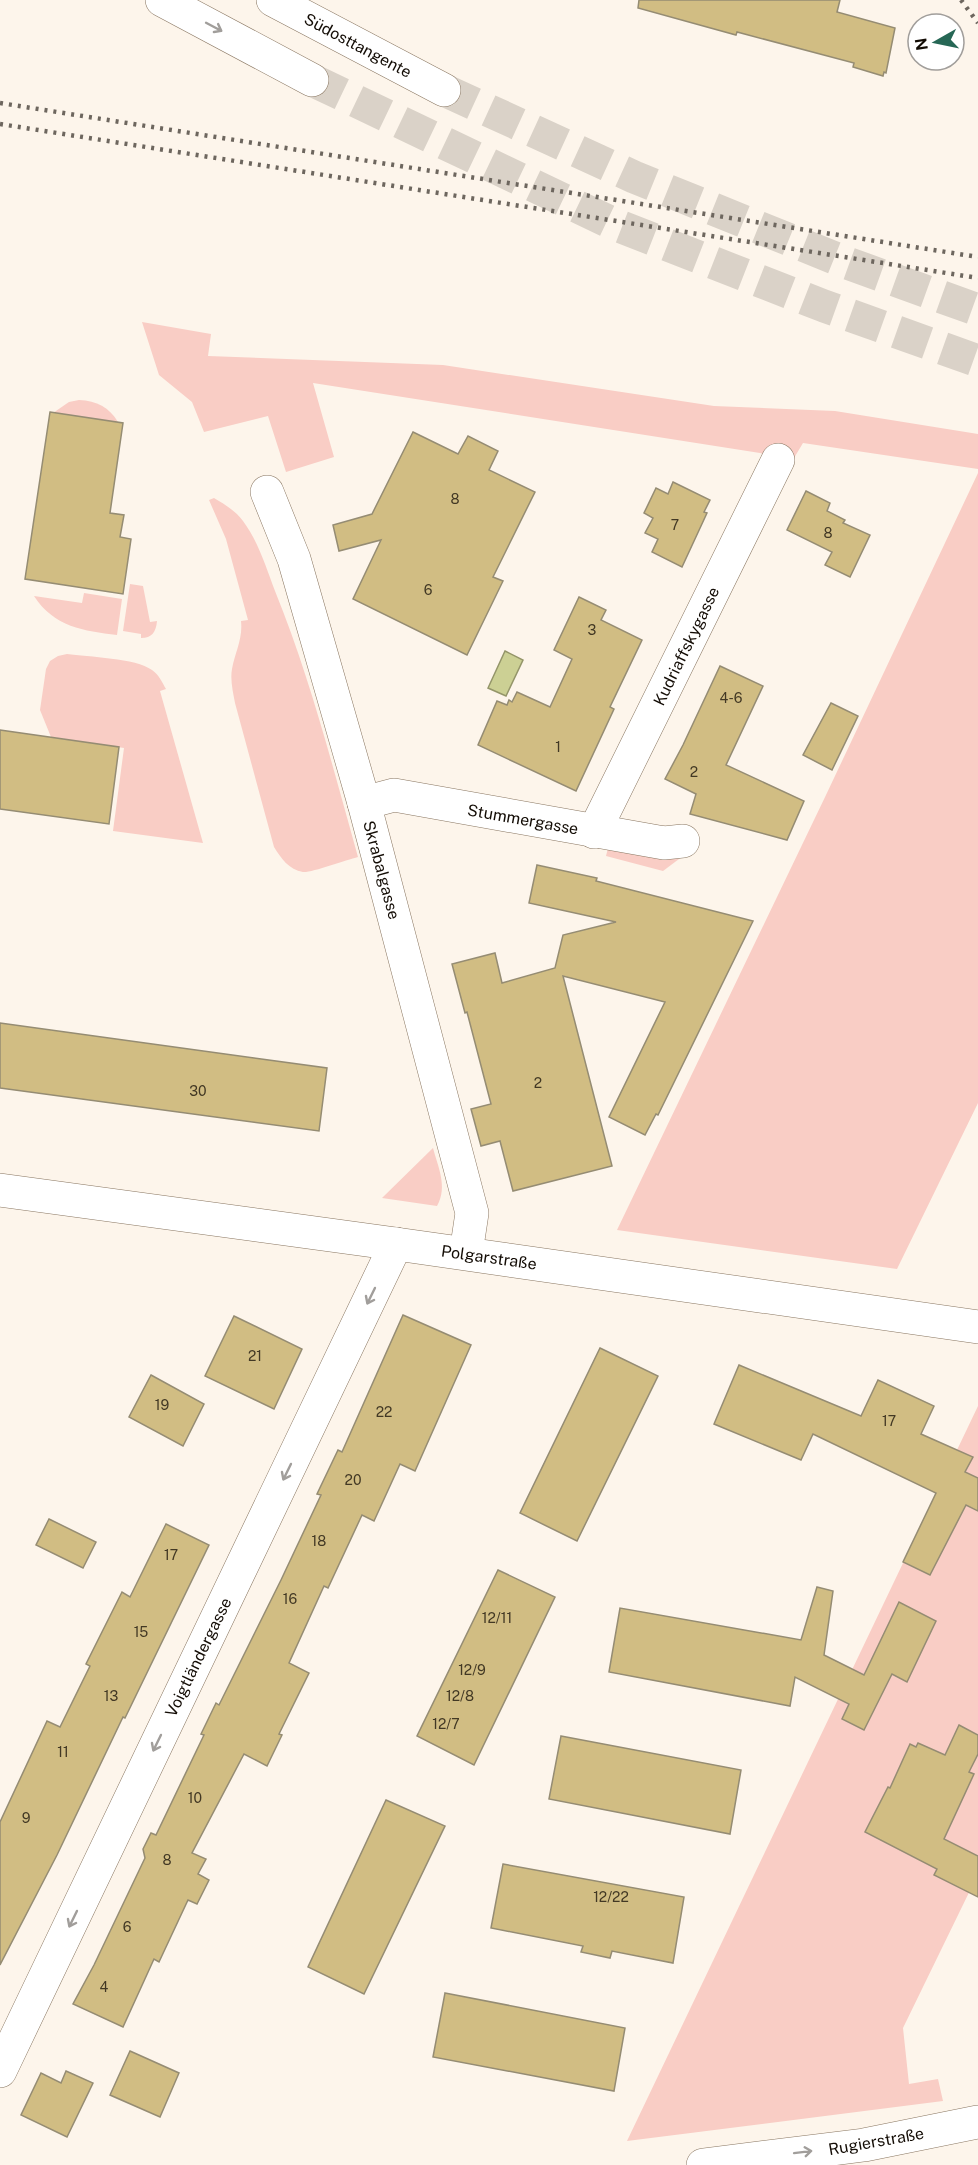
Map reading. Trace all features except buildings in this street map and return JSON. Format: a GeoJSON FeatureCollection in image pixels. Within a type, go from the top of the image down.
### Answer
{"type":"FeatureCollection","features":[{"type":"Feature","properties":{"kind":"main road"},"geometry":{"type":"LineString","coordinates":[[162,0],[312,80]]}},
{"type":"Feature","properties":{"kind":"main road","name":"Südosttangente"},"geometry":{"type":"LineString","coordinates":[[273,0],[444,90]]}},
{"type":"Feature","properties":{"kind":"main road","name":"Kudriaffskygasse"},"geometry":{"type":"LineString","coordinates":[[594,832],[778,460]]}},
{"type":"Feature","properties":{"kind":"main road","name":"Skrabalgasse"},"geometry":{"type":"LineString","coordinates":[[267,492],[294,559],[364,803],[472,1213],[466,1253]]}},
{"type":"Feature","properties":{"kind":"main road","name":"Stummergasse"},"geometry":{"type":"LineString","coordinates":[[364,803],[394,795],[594,832],[664,843],[683,841]]}},
{"type":"Feature","properties":{"kind":"main road","name":"Polgarstraße"},"geometry":{"type":"LineString","coordinates":[[0,1190],[466,1253],[978,1327]]}},
{"type":"Feature","properties":{"kind":"main road","name":"Voigtländergasse"},"geometry":{"type":"LineString","coordinates":[[0,2071],[396,1244]]}},
{"type":"Feature","properties":{"kind":"main road","name":"Rugierstraße"},"geometry":{"type":"LineString","coordinates":[[703,2165],[864,2145],[978,2122]]}},
{"type":"Feature","properties":{"kind":"shaded area"},"geometry":{"type":"Polygon","coordinates":[[[142,322],[211,334],[208,356],[443,365],[714,406],[835,411],[978,434],[978,469],[803,443],[791,463],[760,453],[313,383],[334,457],[286,472],[268,416],[204,432],[192,402],[159,375],[142,322]]]}},
{"type":"Feature","properties":{"kind":"shaded area"},"geometry":{"type":"Polygon","coordinates":[[[79,400],[102,406],[111,412],[118,422],[53,413],[69,402],[79,400]]]}},
{"type":"Feature","properties":{"kind":"shaded area"},"geometry":{"type":"Polygon","coordinates":[[[978,473],[978,1103],[897,1269],[617,1230],[826,795],[978,473]]]}},
{"type":"Feature","properties":{"kind":"shaded area"},"geometry":{"type":"Polygon","coordinates":[[[214,498],[240,517],[261,554],[288,623],[310,689],[358,857],[303,872],[290,866],[274,847],[235,703],[231,673],[240,640],[241,621],[248,620],[226,539],[209,500],[214,498]]]}},
{"type":"Feature","properties":{"kind":"shaded area"},"geometry":{"type":"Polygon","coordinates":[[[130,584],[143,586],[150,622],[157,621],[151,636],[141,638],[141,634],[123,631],[130,584]]]}},
{"type":"Feature","properties":{"kind":"shaded area"},"geometry":{"type":"Polygon","coordinates":[[[84,593],[122,599],[117,635],[93,632],[60,621],[51,615],[34,596],[82,603],[84,593]]]}},
{"type":"Feature","properties":{"kind":"shaded area"},"geometry":{"type":"Polygon","coordinates":[[[505,651],[523,660],[506,696],[488,688],[505,651]]]}},
{"type":"Feature","properties":{"kind":"shaded area"},"geometry":{"type":"Polygon","coordinates":[[[67,654],[135,663],[145,666],[158,676],[166,689],[160,691],[203,843],[113,831],[124,748],[51,737],[40,710],[46,669],[50,661],[67,654]]]}},
{"type":"Feature","properties":{"kind":"shaded area"},"geometry":{"type":"Polygon","coordinates":[[[609,844],[683,856],[663,871],[606,856],[609,844]]]}},
{"type":"Feature","properties":{"kind":"shaded area"},"geometry":{"type":"Polygon","coordinates":[[[433,1148],[442,1184],[437,1206],[382,1198],[433,1148]]]}},
{"type":"Feature","properties":{"kind":"shaded area"},"geometry":{"type":"Polygon","coordinates":[[[978,1406],[978,1874],[903,2028],[909,2084],[938,2079],[943,2101],[627,2141],[978,1406]]]}},
{"type":"Feature","properties":{"kind":"tunnel"},"geometry":{"type":"LineString","coordinates":[[312,80],[614,224],[824,306],[978,361]]}},
{"type":"Feature","properties":{"kind":"tunnel"},"geometry":{"type":"LineString","coordinates":[[444,90],[634,177],[847,263],[978,310]]}},
{"type":"Feature","properties":{"kind":"railway"},"geometry":{"type":"LineString","coordinates":[[961,0],[978,23]]}},
{"type":"Feature","properties":{"kind":"railway"},"geometry":{"type":"LineString","coordinates":[[0,103],[978,257]]}},
{"type":"Feature","properties":{"kind":"railway"},"geometry":{"type":"LineString","coordinates":[[0,124],[978,278]]}}]}
